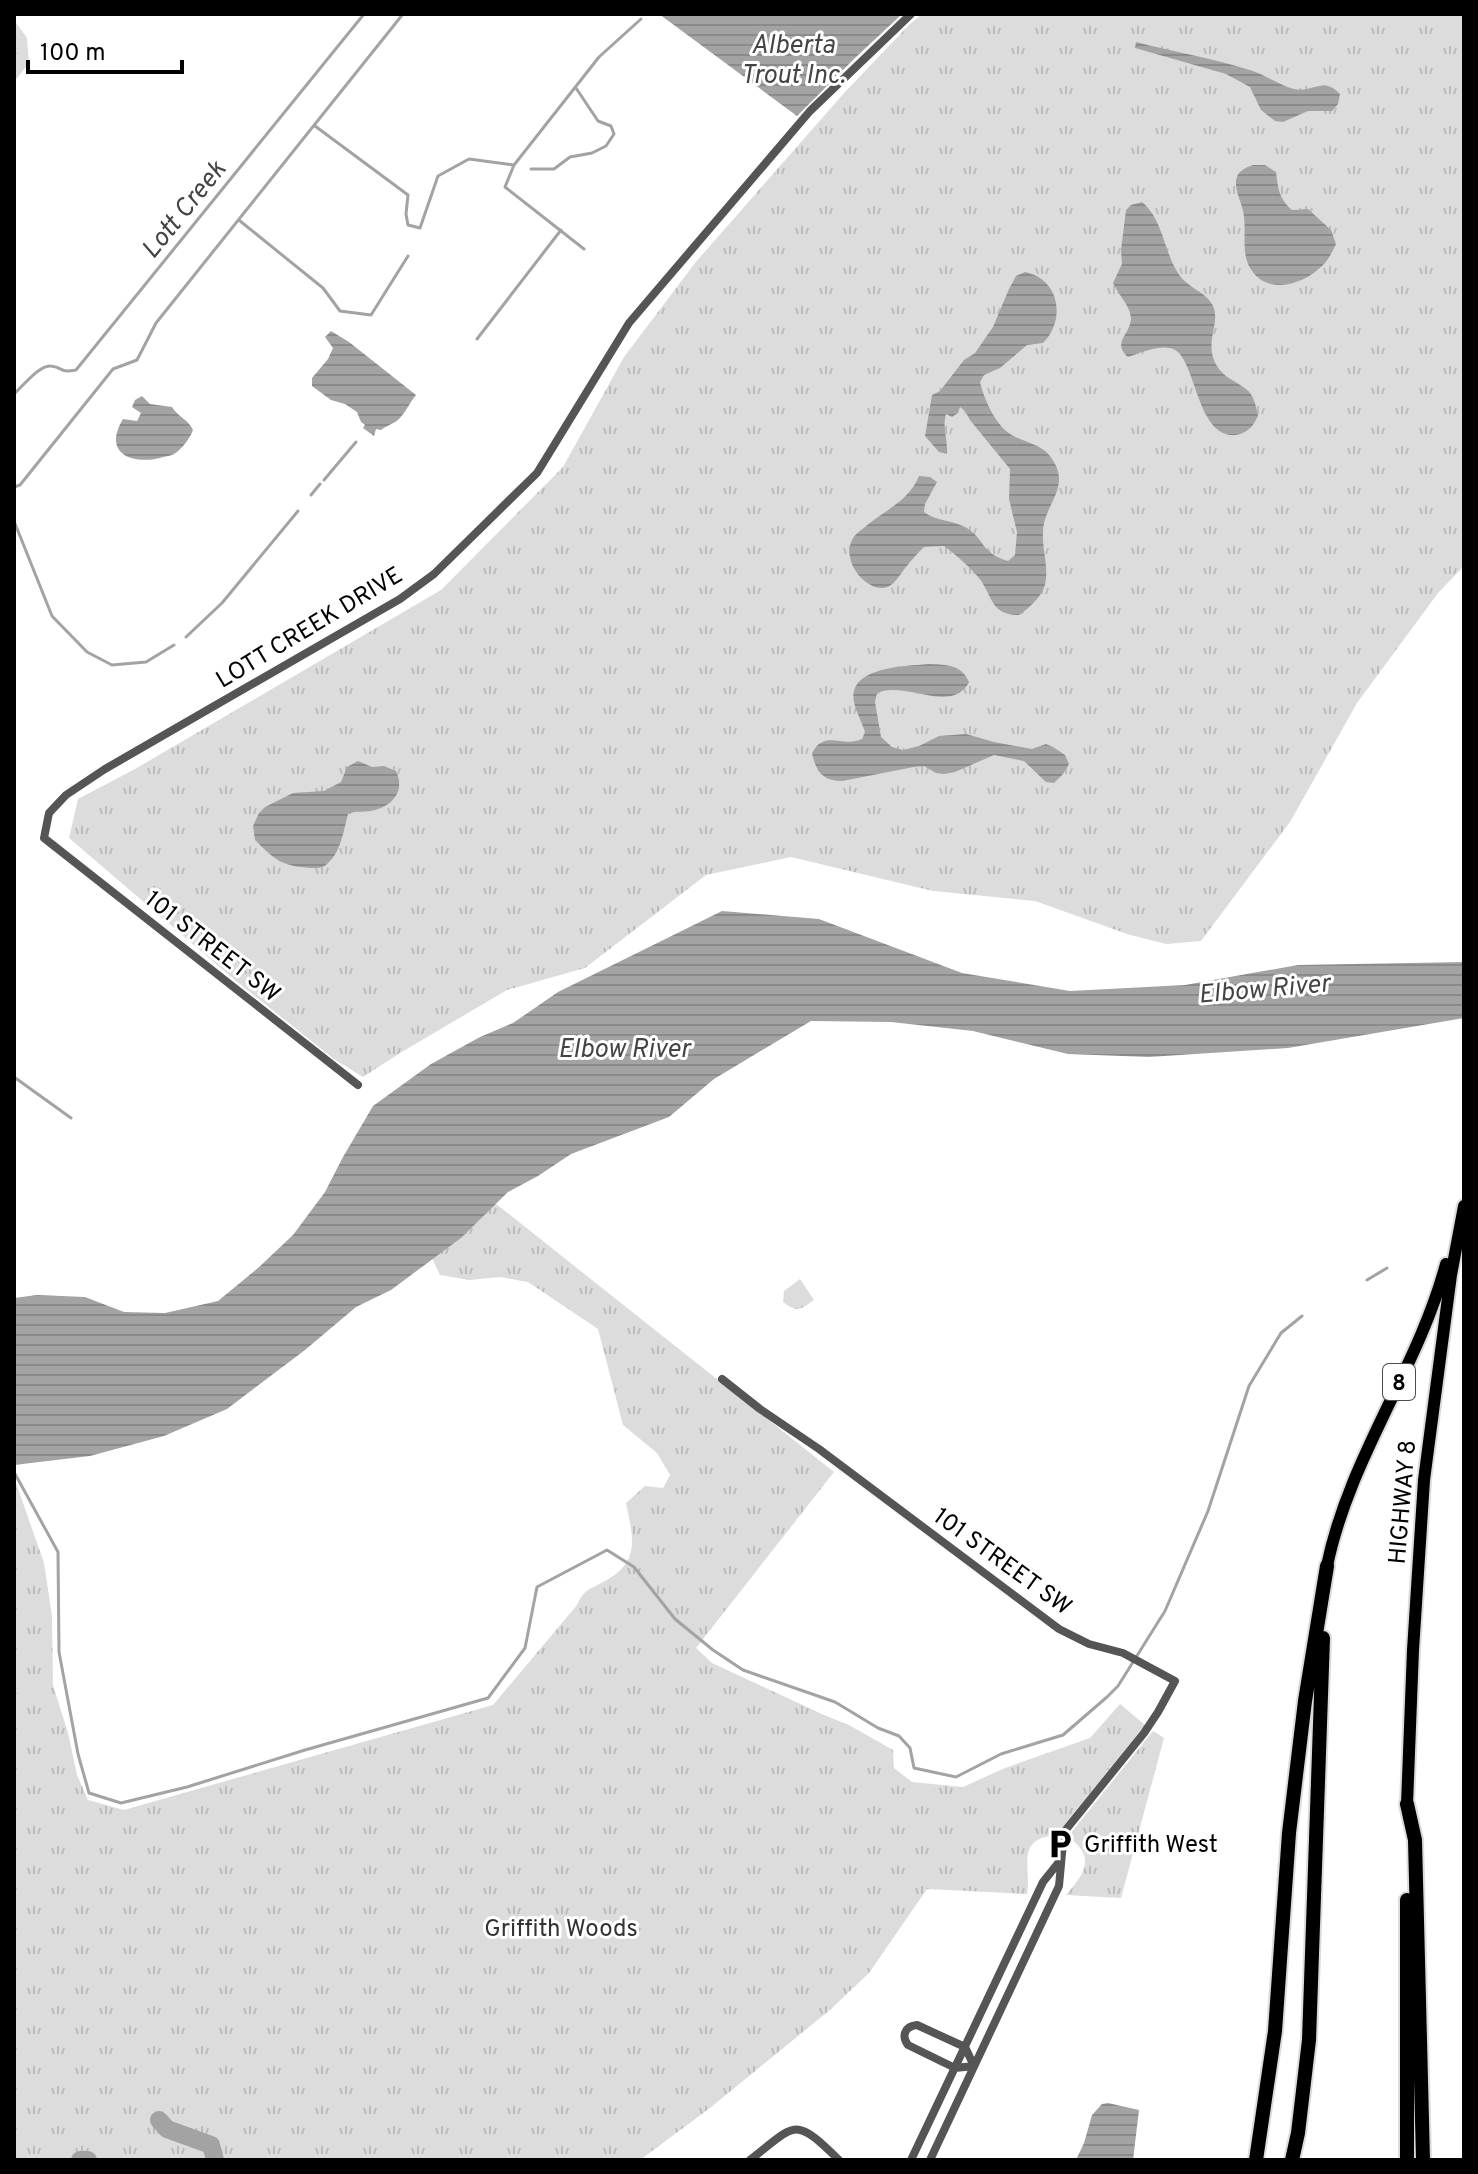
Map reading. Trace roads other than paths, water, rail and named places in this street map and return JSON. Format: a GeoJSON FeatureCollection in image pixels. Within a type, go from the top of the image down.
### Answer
{"type":"FeatureCollection","features":[{"type":"Feature","properties":{"kind":"highway"},"geometry":{"type":"LineString","coordinates":[[1256,2160],[1275,2031],[1289,1833],[1305,1701],[1327,1566]]}},
{"type":"Feature","properties":{"kind":"highway"},"geometry":{"type":"LineString","coordinates":[[1292,2160],[1309,2040],[1327,1566]]}},
{"type":"Feature","properties":{"kind":"highway"},"geometry":{"type":"LineString","coordinates":[[1407,1804],[1407,2160]]}},
{"type":"Feature","properties":{"kind":"highway"},"geometry":{"type":"LineString","coordinates":[[1407,1804],[1415,1840],[1423,2160]]}},
{"type":"Feature","properties":{"kind":"main road","name":"HIGHWAY 8"},"geometry":{"type":"LineString","coordinates":[[1327,1566],[1333,1537],[1350,1488],[1416,1346],[1437,1293],[1464,1195]]}},
{"type":"Feature","properties":{"kind":"main road","name":"HIGHWAY 8"},"geometry":{"type":"LineString","coordinates":[[1407,1804],[1413,1636],[1424,1480],[1449,1288],[1464,1206]]}},
{"type":"Feature","properties":{"kind":"street","name":"LOTT CREEK DRIVE"},"geometry":{"type":"LineString","coordinates":[[44,838],[49,813],[66,795],[105,769],[400,599],[434,574],[537,473],[629,323],[669,276],[810,111],[911,14]]}},
{"type":"Feature","properties":{"kind":"street","name":"101 STREET SW"},"geometry":{"type":"LineString","coordinates":[[44,838],[358,1085]]}},
{"type":"Feature","properties":{"kind":"street","name":"101 STREET SW"},"geometry":{"type":"LineString","coordinates":[[722,1379],[1059,1629],[1089,1644],[1129,1656],[1175,1681],[1144,1733],[1064,1832],[1060,1862]]}},
{"type":"Feature","properties":{"kind":"street"},"geometry":{"type":"LineString","coordinates":[[911,2160],[1043,1882],[1060,1862]]}},
{"type":"Feature","properties":{"kind":"street"},"geometry":{"type":"LineString","coordinates":[[930,2160],[1059,1886],[1060,1862]]}},
{"type":"Feature","properties":{"kind":"street"},"geometry":{"type":"LineString","coordinates":[[917,2025],[965,2047],[974,2066],[955,2068],[908,2045],[904,2039],[905,2031],[917,2025]]}},
{"type":"Feature","properties":{"kind":"street"},"geometry":{"type":"LineString","coordinates":[[750,2160],[787,2131],[800,2129],[814,2136],[839,2160]]}},
{"type":"Feature","properties":{"kind":"water","name":"Alberta Trout Inc."},"geometry":{"type":"Polygon","coordinates":[[[659,14],[902,14],[797,116],[659,14]]]}},
{"type":"Feature","properties":{"kind":"water"},"geometry":{"type":"Polygon","coordinates":[[[1136,42],[1239,67],[1294,89],[1328,86],[1340,94],[1338,104],[1332,111],[1308,111],[1283,122],[1275,121],[1261,110],[1250,87],[1226,74],[1135,48],[1136,42]]]}},
{"type":"Feature","properties":{"kind":"water"},"geometry":{"type":"Polygon","coordinates":[[[1253,165],[1265,165],[1276,172],[1282,197],[1292,210],[1308,209],[1331,230],[1336,244],[1329,258],[1306,278],[1274,285],[1256,276],[1249,266],[1236,181],[1240,172],[1253,165]]]}},
{"type":"Feature","properties":{"kind":"water"},"geometry":{"type":"Polygon","coordinates":[[[1142,202],[1155,217],[1178,273],[1213,306],[1213,358],[1223,374],[1249,391],[1258,416],[1244,433],[1223,433],[1213,425],[1205,413],[1188,368],[1175,350],[1158,348],[1128,357],[1123,352],[1121,343],[1130,325],[1131,315],[1113,283],[1122,264],[1126,210],[1142,202]]]}},
{"type":"Feature","properties":{"kind":"water"},"geometry":{"type":"Polygon","coordinates":[[[1025,272],[1037,276],[1052,291],[1057,312],[1055,323],[1043,343],[1027,345],[1000,368],[984,375],[980,382],[987,403],[1000,424],[1010,434],[1038,446],[1048,454],[1057,469],[1058,488],[1044,523],[1044,588],[1019,615],[1002,612],[975,574],[944,546],[924,547],[891,585],[876,587],[854,569],[849,550],[852,540],[859,531],[903,499],[919,476],[930,477],[937,482],[924,512],[967,528],[999,558],[1008,561],[1015,555],[1017,532],[1009,499],[1010,469],[960,407],[952,417],[946,414],[947,454],[939,452],[925,436],[932,395],[940,391],[964,360],[975,353],[993,327],[1016,276],[1025,272]]]}},
{"type":"Feature","properties":{"kind":"water"},"geometry":{"type":"Polygon","coordinates":[[[331,331],[416,395],[399,419],[381,430],[376,429],[374,436],[363,428],[365,425],[357,412],[331,400],[312,386],[312,378],[333,348],[325,337],[331,331]]]}},
{"type":"Feature","properties":{"kind":"water"},"geometry":{"type":"Polygon","coordinates":[[[142,396],[150,404],[172,407],[193,430],[185,444],[174,454],[138,460],[122,454],[118,448],[116,440],[123,419],[137,421],[141,413],[132,407],[135,400],[142,396]]]}},
{"type":"Feature","properties":{"kind":"water"},"geometry":{"type":"Polygon","coordinates":[[[930,664],[958,669],[969,682],[962,691],[952,696],[901,690],[877,693],[875,702],[881,737],[892,747],[903,750],[939,736],[966,734],[1032,749],[1046,744],[1065,755],[1069,764],[1063,774],[1054,783],[1046,782],[1024,761],[994,755],[944,774],[924,766],[842,781],[821,774],[812,753],[817,746],[828,740],[848,742],[862,739],[865,732],[854,702],[854,690],[860,681],[881,670],[930,664]]]}},
{"type":"Feature","properties":{"kind":"water"},"geometry":{"type":"Polygon","coordinates":[[[358,761],[396,771],[398,790],[396,796],[382,808],[348,814],[339,846],[325,865],[311,868],[286,864],[274,858],[255,840],[253,826],[265,807],[293,793],[324,791],[341,782],[347,767],[358,761]]]}},
{"type":"Feature","properties":{"kind":"water","name":"Elbow River"},"geometry":{"type":"Polygon","coordinates":[[[722,911],[819,919],[962,973],[1070,991],[1185,985],[1298,965],[1464,962],[1464,1018],[1288,1048],[1149,1057],[1068,1054],[973,1031],[891,1022],[811,1021],[714,1079],[669,1117],[571,1154],[508,1192],[461,1238],[391,1290],[356,1307],[227,1409],[164,1436],[90,1456],[14,1465],[14,1298],[37,1295],[85,1297],[124,1312],[165,1313],[218,1301],[293,1235],[325,1192],[373,1106],[431,1064],[513,1023],[558,992],[722,911]]]}},
{"type":"Feature","properties":{"kind":"water"},"geometry":{"type":"Polygon","coordinates":[[[1102,2104],[1139,2110],[1133,2160],[1076,2160],[1092,2115],[1102,2104]]]}},
{"type":"Feature","properties":{"kind":"waterway","name":"Lott Creek"},"geometry":{"type":"LineString","coordinates":[[14,394],[47,366],[76,370],[364,14]]}},
{"type":"Feature","properties":{"kind":"waterway"},"geometry":{"type":"LineString","coordinates":[[14,487],[20,485],[113,369],[137,360],[156,323],[403,14]]}},
{"type":"Feature","properties":{"kind":"waterway"},"geometry":{"type":"LineString","coordinates":[[315,126],[408,195],[408,225],[420,228],[438,176],[469,159],[514,165],[599,57],[641,19]]}},
{"type":"Feature","properties":{"kind":"waterway"},"geometry":{"type":"LineString","coordinates":[[531,169],[554,169],[570,157],[592,153],[606,146],[614,134],[611,126],[598,121],[576,88]]}},
{"type":"Feature","properties":{"kind":"waterway"},"geometry":{"type":"LineString","coordinates":[[514,165],[505,187],[584,249]]}},
{"type":"Feature","properties":{"kind":"waterway"},"geometry":{"type":"LineString","coordinates":[[240,221],[323,288],[340,311],[371,315],[408,256]]}},
{"type":"Feature","properties":{"kind":"waterway"},"geometry":{"type":"LineString","coordinates":[[477,339],[561,230]]}},
{"type":"Feature","properties":{"kind":"waterway"},"geometry":{"type":"LineString","coordinates":[[324,480],[356,442]]}},
{"type":"Feature","properties":{"kind":"waterway"},"geometry":{"type":"LineString","coordinates":[[311,495],[320,484]]}},
{"type":"Feature","properties":{"kind":"waterway"},"geometry":{"type":"LineString","coordinates":[[186,637],[222,603],[298,511]]}},
{"type":"Feature","properties":{"kind":"waterway"},"geometry":{"type":"LineString","coordinates":[[14,521],[52,616],[87,652],[112,665],[146,662],[174,645]]}},
{"type":"Feature","properties":{"kind":"waterway"},"geometry":{"type":"LineString","coordinates":[[14,1077],[71,1118]]}},
{"type":"Feature","properties":{"kind":"waterway"},"geometry":{"type":"LineString","coordinates":[[1367,1280],[1387,1268]]}},
{"type":"Feature","properties":{"kind":"waterway"},"geometry":{"type":"LineString","coordinates":[[14,1472],[58,1552],[59,1652],[78,1754],[89,1793],[121,1803],[187,1787],[488,1698],[525,1648],[537,1587],[607,1550],[634,1567],[675,1619],[743,1670],[835,1702],[878,1728],[899,1736],[910,1748],[914,1768],[956,1777],[1001,1754],[1063,1735],[1118,1686],[1165,1611],[1208,1511],[1249,1386],[1281,1333],[1302,1316]]}},
{"type":"Feature","properties":{"kind":"waterway"},"geometry":{"type":"LineString","coordinates":[[159,2120],[167,2129],[211,2145],[215,2160]]}},
{"type":"Feature","properties":{"kind":"waterway"},"geometry":{"type":"LineString","coordinates":[[80,2160],[88,2160]]}},
{"type":"Feature","properties":{"kind":"place","name":"Griffith West"},"geometry":{"type":"Point","coordinates":[1060,1844]}},
{"type":"Feature","properties":{"kind":"park label","name":"Griffith Woods"},"geometry":{"type":"Point","coordinates":[561,1928]}}]}
